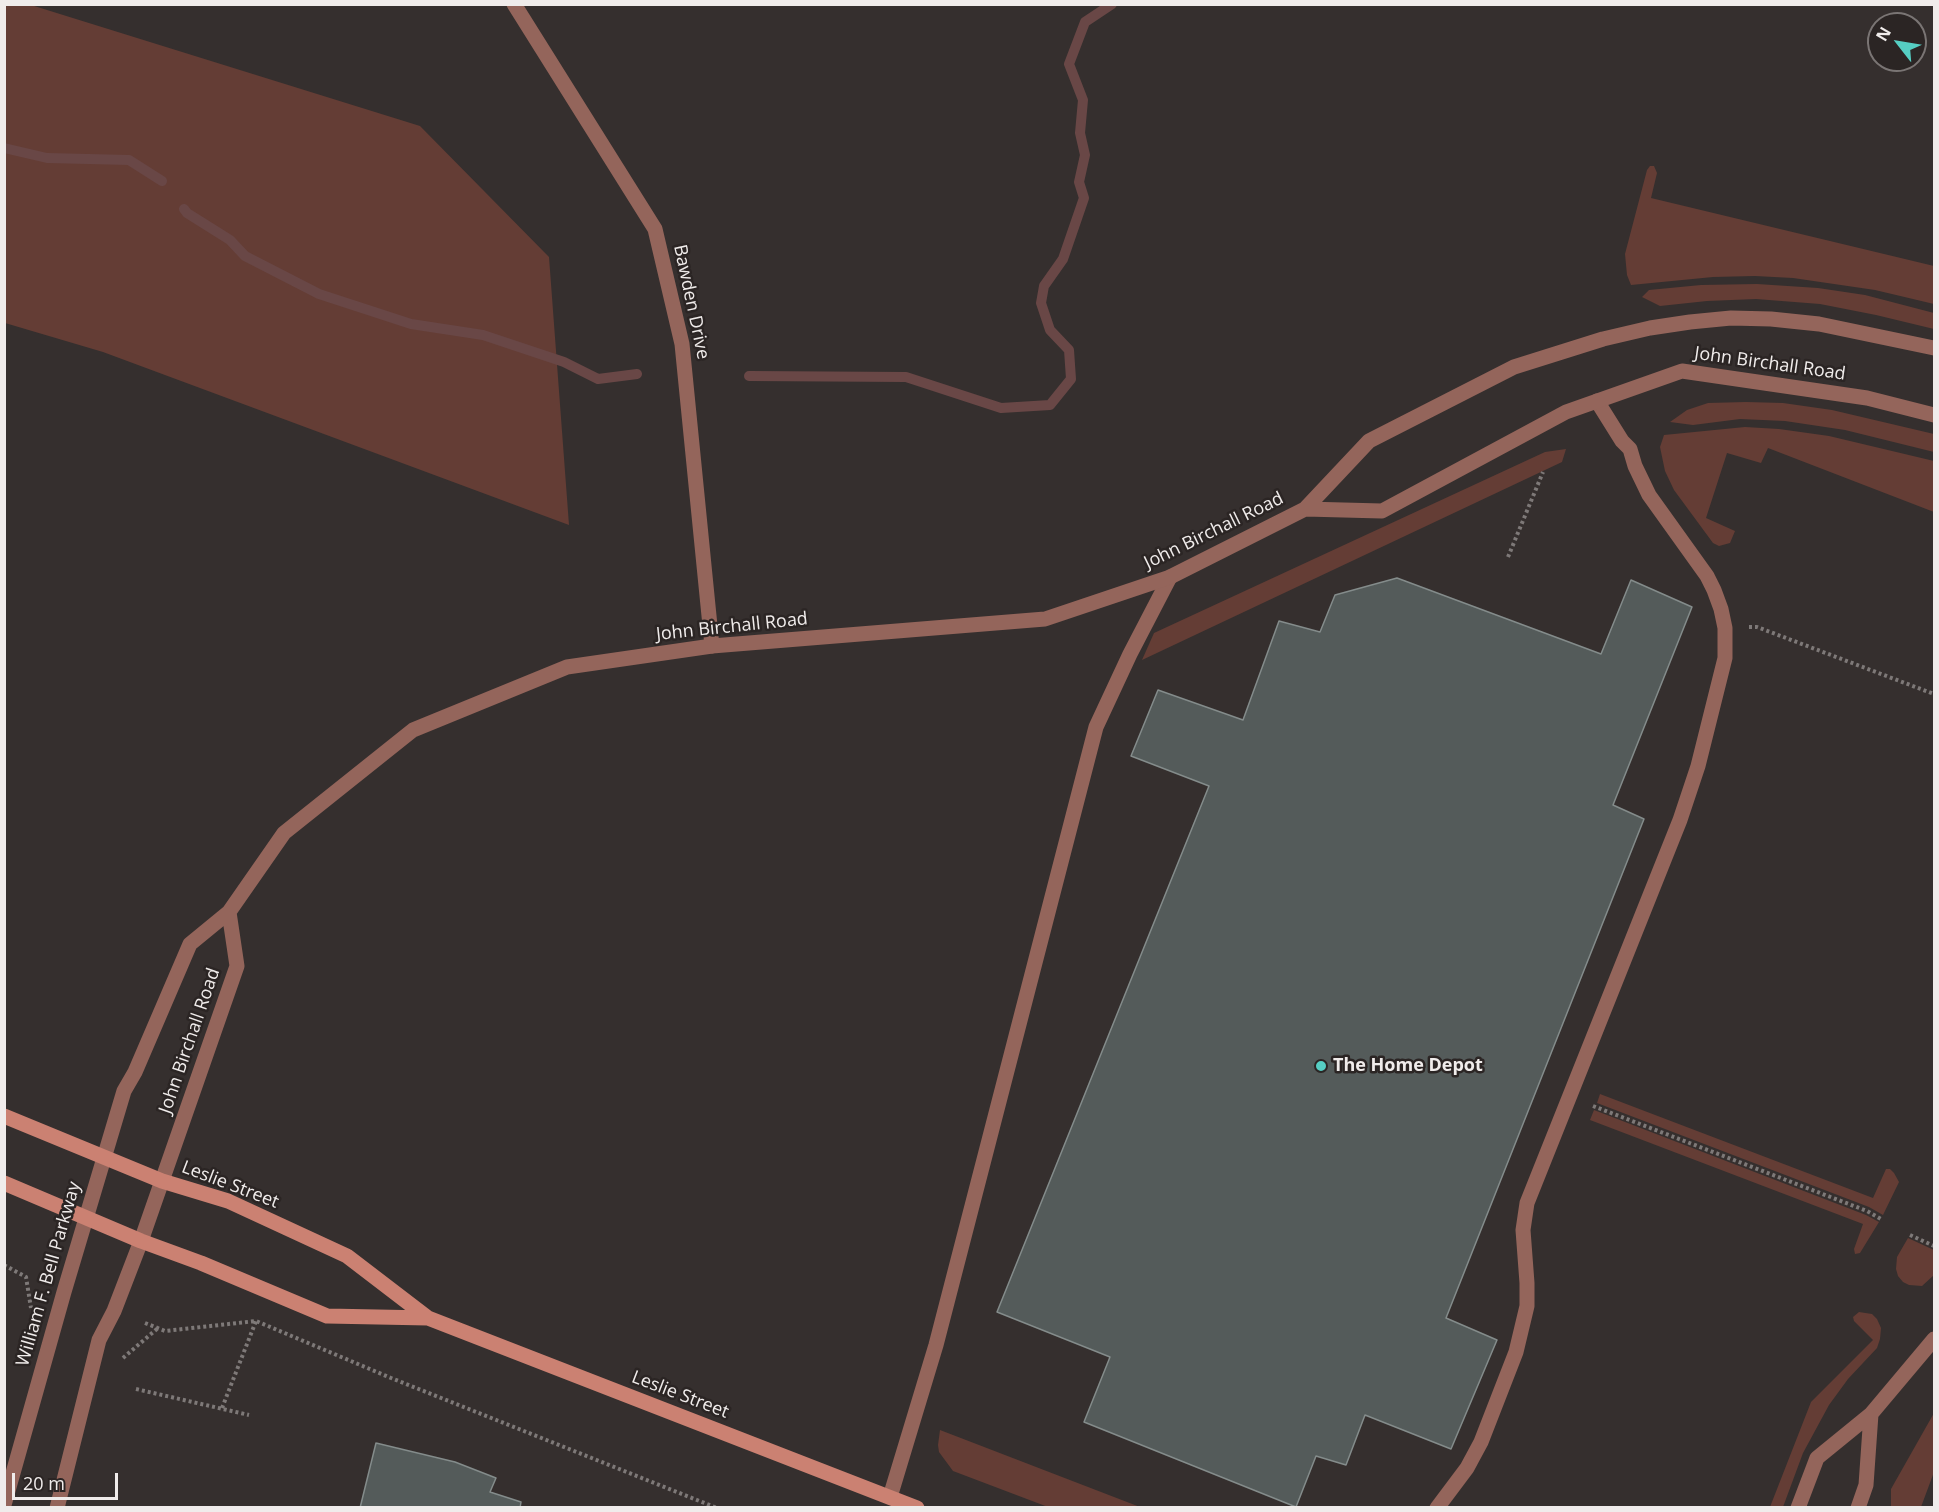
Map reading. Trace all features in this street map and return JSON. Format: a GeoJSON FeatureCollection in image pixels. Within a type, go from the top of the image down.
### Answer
{"type":"FeatureCollection","features":[{"type":"Feature","properties":{"kind":"main road","name":"Leslie Street"},"geometry":{"type":"LineString","coordinates":[[4,1116],[162,1181],[228,1201],[347,1256],[428,1318],[917,1508]]}},
{"type":"Feature","properties":{"kind":"main road","name":"Leslie Street"},"geometry":{"type":"LineString","coordinates":[[4,1183],[327,1316],[428,1318]]}},
{"type":"Feature","properties":{"kind":"street","name":"Bawden Drive"},"geometry":{"type":"LineString","coordinates":[[514,4],[655,230],[682,344],[712,646]]}},
{"type":"Feature","properties":{"kind":"street","name":"John Birchall Road"},"geometry":{"type":"LineString","coordinates":[[103,1158],[124,1091],[190,944],[229,912],[284,833],[413,730],[567,667],[712,646],[1045,619],[1170,577],[1305,509],[1369,441],[1514,367],[1603,339],[1690,322],[1731,318],[1771,319],[1830,326],[1935,348]]}},
{"type":"Feature","properties":{"kind":"street","name":"John Birchall Road"},"geometry":{"type":"LineString","coordinates":[[1305,509],[1382,511],[1566,412],[1682,371],[1867,398],[1935,415]]}},
{"type":"Feature","properties":{"kind":"street"},"geometry":{"type":"LineString","coordinates":[[1437,1508],[1467,1468],[1481,1442],[1516,1352],[1527,1306],[1523,1216],[1666,858],[1698,766],[1723,671],[1725,628],[1721,609],[1707,576],[1649,495],[1635,466],[1630,449],[1622,441],[1597,401]]}},
{"type":"Feature","properties":{"kind":"street"},"geometry":{"type":"LineString","coordinates":[[890,1497],[936,1345],[1096,727],[1170,577]]}},
{"type":"Feature","properties":{"kind":"street","name":"John Birchall Road"},"geometry":{"type":"LineString","coordinates":[[162,1181],[237,966],[229,912]]}},
{"type":"Feature","properties":{"kind":"street","name":"William F. Bell Parkway"},"geometry":{"type":"LineString","coordinates":[[4,1505],[103,1158]]}},
{"type":"Feature","properties":{"kind":"street"},"geometry":{"type":"LineString","coordinates":[[57,1508],[99,1340],[114,1311],[162,1181]]}},
{"type":"Feature","properties":{"kind":"street"},"geometry":{"type":"LineString","coordinates":[[1798,1508],[1817,1458],[1871,1414],[1935,1339]]}},
{"type":"Feature","properties":{"kind":"street"},"geometry":{"type":"LineString","coordinates":[[1858,1508],[1866,1485],[1871,1414]]}},
{"type":"Feature","properties":{"kind":"path"},"geometry":{"type":"LineString","coordinates":[[1508,557],[1543,472]]}},
{"type":"Feature","properties":{"kind":"path"},"geometry":{"type":"LineString","coordinates":[[1725,628],[1757,627],[1935,694]]}},
{"type":"Feature","properties":{"kind":"path"},"geometry":{"type":"LineString","coordinates":[[1570,1097],[1868,1211],[1881,1219]]}},
{"type":"Feature","properties":{"kind":"path"},"geometry":{"type":"LineString","coordinates":[[1910,1235],[1935,1246]]}},
{"type":"Feature","properties":{"kind":"path"},"geometry":{"type":"LineString","coordinates":[[4,1265],[26,1277]]}},
{"type":"Feature","properties":{"kind":"path"},"geometry":{"type":"LineString","coordinates":[[146,1323],[165,1331],[256,1321],[391,1378],[717,1508]]}},
{"type":"Feature","properties":{"kind":"path"},"geometry":{"type":"LineString","coordinates":[[222,1408],[256,1321]]}},
{"type":"Feature","properties":{"kind":"path"},"geometry":{"type":"LineString","coordinates":[[136,1389],[249,1415]]}},
{"type":"Feature","properties":{"kind":"shaded area"},"geometry":{"type":"Polygon","coordinates":[[[4,5],[31,5],[420,126],[549,257],[569,525],[103,352],[5,323],[4,5]]]}},
{"type":"Feature","properties":{"kind":"shaded area"},"geometry":{"type":"Polygon","coordinates":[[[1650,166],[1654,166],[1657,173],[1651,198],[1934,266],[1934,304],[1875,290],[1793,278],[1713,277],[1631,285],[1627,275],[1625,254],[1650,166]]]}},
{"type":"Feature","properties":{"kind":"shaded area"},"geometry":{"type":"Polygon","coordinates":[[[1757,284],[1818,288],[1865,295],[1934,313],[1934,329],[1820,304],[1756,299],[1660,306],[1642,297],[1649,290],[1701,285],[1757,284]]]}},
{"type":"Feature","properties":{"kind":"shaded area"},"geometry":{"type":"Polygon","coordinates":[[[1708,403],[1783,403],[1832,410],[1934,434],[1934,452],[1845,430],[1785,421],[1740,419],[1693,425],[1670,422],[1687,410],[1708,403]]]}},
{"type":"Feature","properties":{"kind":"shaded area"},"geometry":{"type":"Polygon","coordinates":[[[1745,427],[1829,436],[1934,461],[1934,512],[1768,448],[1761,463],[1727,453],[1706,518],[1735,531],[1730,543],[1719,546],[1713,543],[1674,490],[1665,471],[1660,447],[1664,435],[1745,427]]]}},
{"type":"Feature","properties":{"kind":"shaded area"},"geometry":{"type":"Polygon","coordinates":[[[1566,449],[1562,462],[1142,660],[1154,633],[1545,452],[1566,449]]]}},
{"type":"Feature","properties":{"kind":"shaded area"},"geometry":{"type":"Polygon","coordinates":[[[1600,1094],[1873,1198],[1886,1169],[1894,1173],[1899,1182],[1883,1215],[1869,1207],[1597,1103],[1600,1094]]]}},
{"type":"Feature","properties":{"kind":"shaded area"},"geometry":{"type":"Polygon","coordinates":[[[1594,1110],[1879,1222],[1860,1253],[1855,1254],[1854,1249],[1863,1224],[1590,1120],[1594,1110]]]}},
{"type":"Feature","properties":{"kind":"shaded area"},"geometry":{"type":"Polygon","coordinates":[[[1908,1238],[1934,1250],[1934,1275],[1922,1286],[1909,1285],[1898,1276],[1897,1257],[1908,1238]]]}},
{"type":"Feature","properties":{"kind":"shaded area"},"geometry":{"type":"Polygon","coordinates":[[[1859,1312],[1872,1314],[1877,1319],[1881,1328],[1877,1348],[1848,1379],[1829,1405],[1803,1453],[1783,1507],[1770,1507],[1811,1402],[1873,1340],[1854,1321],[1853,1317],[1859,1312]]]}},
{"type":"Feature","properties":{"kind":"shaded area"},"geometry":{"type":"Polygon","coordinates":[[[1934,1413],[1934,1472],[1921,1507],[1891,1507],[1891,1489],[1934,1413]]]}},
{"type":"Feature","properties":{"kind":"shaded area"},"geometry":{"type":"Polygon","coordinates":[[[940,1430],[1140,1507],[1048,1507],[953,1471],[939,1452],[940,1430]]]}},
{"type":"Feature","properties":{"kind":"building","name":"The Home Depot"},"geometry":{"type":"Polygon","coordinates":[[[1397,578],[1601,654],[1631,580],[1692,607],[1613,805],[1644,819],[1446,1318],[1497,1340],[1451,1449],[1365,1415],[1346,1465],[1316,1456],[1296,1507],[1084,1422],[1110,1357],[997,1312],[1209,786],[1131,756],[1158,690],[1243,720],[1279,621],[1320,632],[1335,595],[1397,578]]]}},
{"type":"Feature","properties":{"kind":"building"},"geometry":{"type":"Polygon","coordinates":[[[376,1443],[455,1462],[496,1478],[490,1492],[521,1502],[520,1508],[360,1508],[376,1443]]]}},
{"type":"Feature","properties":{"kind":"waterway"},"geometry":{"type":"LineString","coordinates":[[749,376],[906,377],[1001,408],[1050,405],[1071,379],[1069,350],[1050,330],[1041,303],[1044,286],[1063,259],[1084,198],[1079,182],[1085,155],[1080,133],[1083,100],[1069,64],[1085,22],[1112,4]]}},
{"type":"Feature","properties":{"kind":"waterway"},"geometry":{"type":"LineString","coordinates":[[4,148],[47,158],[129,160],[162,181]]}},
{"type":"Feature","properties":{"kind":"waterway"},"geometry":{"type":"LineString","coordinates":[[184,209],[230,240],[245,256],[319,294],[411,324],[483,335],[564,362],[598,379],[637,374]]}},
{"type":"Feature","properties":{"kind":"place","name":"The Home Depot"},"geometry":{"type":"Point","coordinates":[1321,1066]}}]}
